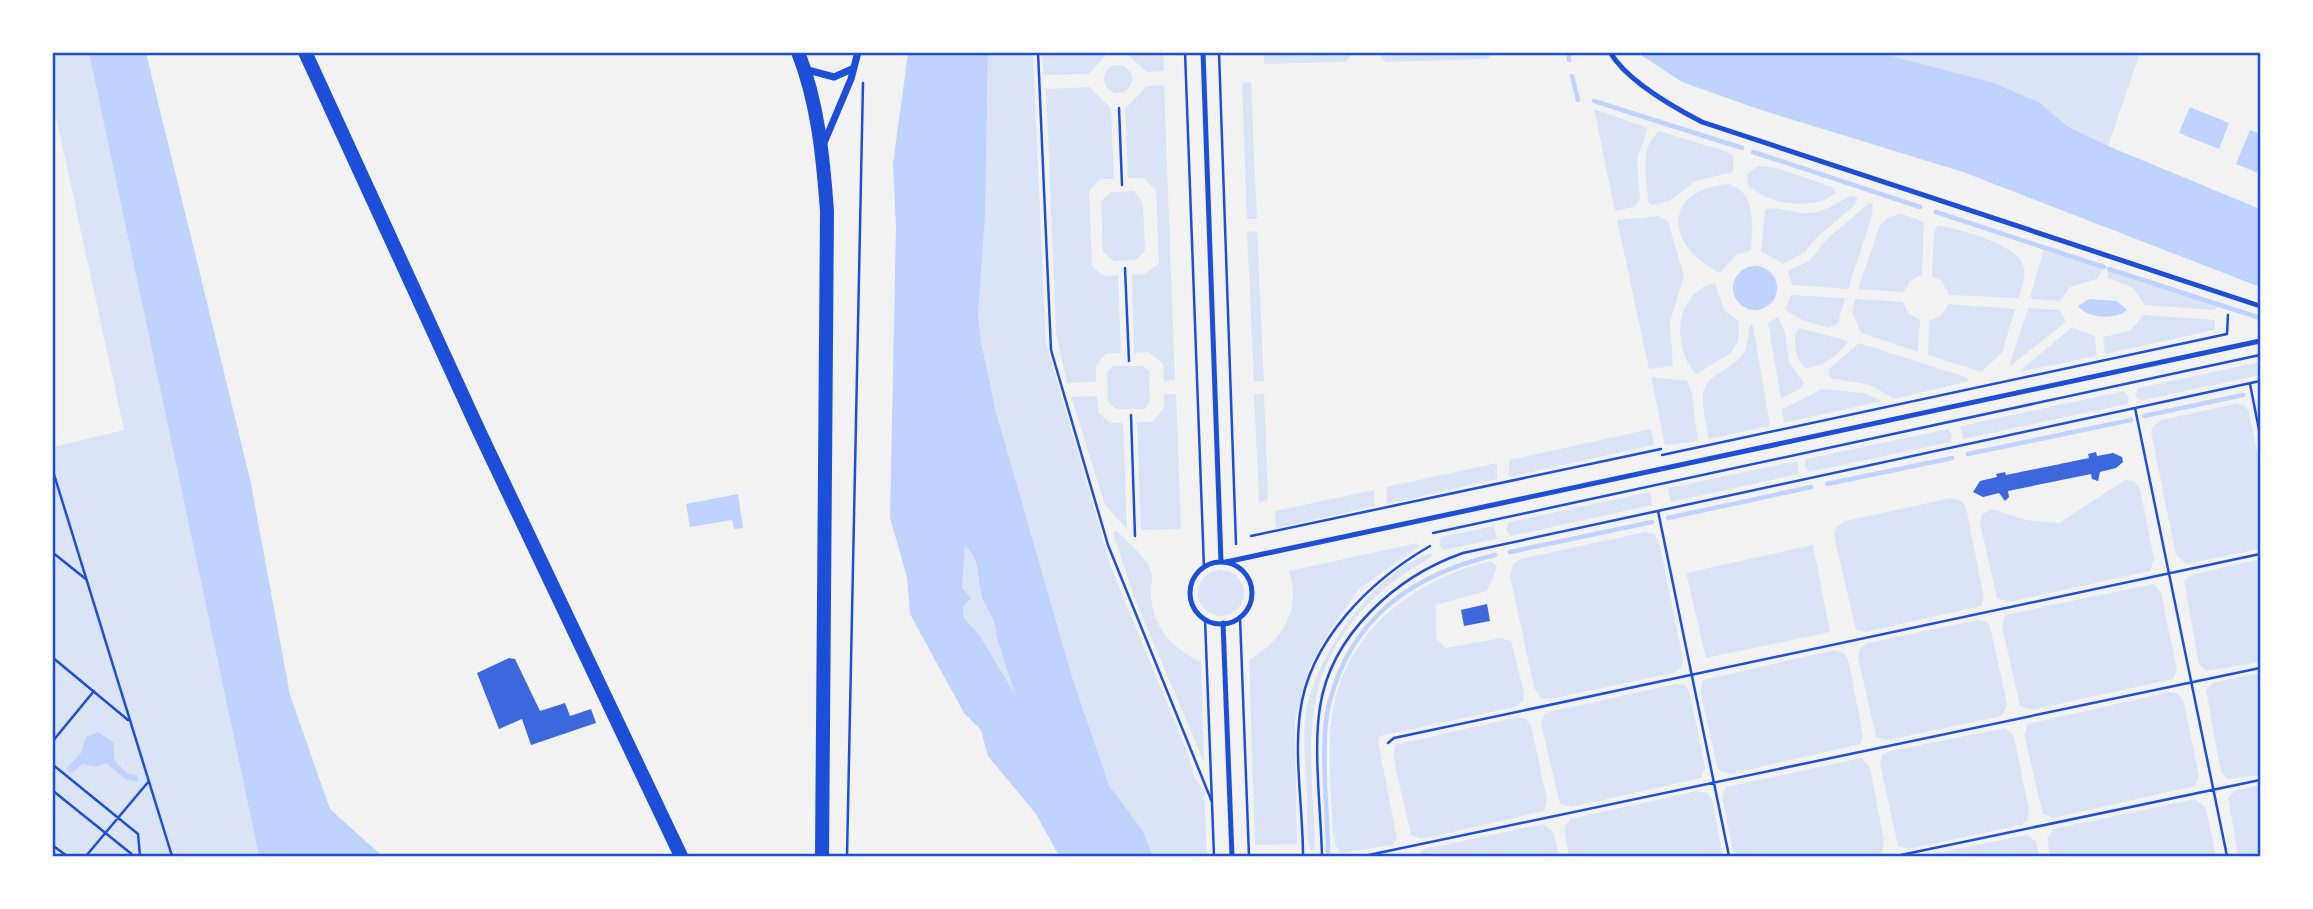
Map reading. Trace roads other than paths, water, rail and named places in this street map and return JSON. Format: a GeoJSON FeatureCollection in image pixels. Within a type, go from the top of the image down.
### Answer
{"type":"FeatureCollection","features":[{"type":"Feature","properties":{"kind":"main road"},"geometry":{"type":"LineString","coordinates":[[305,52],[479,431],[681,856]]}},
{"type":"Feature","properties":{"kind":"main road"},"geometry":{"type":"LineString","coordinates":[[798,52],[822,147],[829,299],[822,856]]}},
{"type":"Feature","properties":{"kind":"street"},"geometry":{"type":"LineString","coordinates":[[822,147],[851,79],[858,52]]}},
{"type":"Feature","properties":{"kind":"street"},"geometry":{"type":"LineString","coordinates":[[804,69],[834,77],[852,69]]}},
{"type":"Feature","properties":{"kind":"lane"},"geometry":{"type":"LineString","coordinates":[[1203,52],[1223,562]]}},
{"type":"Feature","properties":{"kind":"lane"},"geometry":{"type":"LineString","coordinates":[[1610,52],[1621,66],[1651,90],[1702,122],[2260,306]]}},
{"type":"Feature","properties":{"kind":"lane"},"geometry":{"type":"LineString","coordinates":[[1223,562],[1241,570],[1251,586],[1249,605],[1240,617],[1223,623],[1205,619],[1193,606],[1190,593],[1193,580],[1204,568],[1223,562],[2260,341]]}},
{"type":"Feature","properties":{"kind":"lane"},"geometry":{"type":"LineString","coordinates":[[1223,623],[1232,856]]}},
{"type":"Feature","properties":{"kind":"water"},"geometry":{"type":"Polygon","coordinates":[[[89,53],[146,53],[250,479],[290,695],[330,809],[382,856],[259,856],[89,53]]]}},
{"type":"Feature","properties":{"kind":"water"},"geometry":{"type":"Polygon","coordinates":[[[908,53],[988,53],[985,217],[978,315],[981,342],[996,412],[1073,680],[1109,785],[1143,831],[1153,856],[1059,856],[1036,814],[988,756],[981,730],[964,713],[910,614],[907,577],[890,518],[896,226],[893,164],[908,53]],[[965,546],[962,588],[971,598],[963,606],[964,618],[980,636],[1015,694],[994,623],[983,598],[976,562],[965,546]]]}},
{"type":"Feature","properties":{"kind":"water"},"geometry":{"type":"Polygon","coordinates":[[[1638,53],[1880,53],[1991,82],[2039,102],[2067,126],[2108,146],[2260,209],[2260,287],[1963,172],[1758,109],[1682,82],[1638,53]]]}},
{"type":"Feature","properties":{"kind":"water"},"geometry":{"type":"Polygon","coordinates":[[[2190,107],[2229,123],[2219,149],[2179,133],[2190,107]]]}},
{"type":"Feature","properties":{"kind":"water"},"geometry":{"type":"Polygon","coordinates":[[[2250,130],[2260,134],[2260,174],[2236,164],[2250,130]]]}},
{"type":"Feature","properties":{"kind":"water"},"geometry":{"type":"Polygon","coordinates":[[[1755,266],[1770,273],[1777,288],[1770,303],[1755,310],[1740,303],[1733,288],[1740,273],[1755,266]]]}},
{"type":"Feature","properties":{"kind":"water"},"geometry":{"type":"Polygon","coordinates":[[[2089,299],[2117,301],[2127,310],[2109,317],[2088,314],[2078,306],[2089,299]]]}},
{"type":"Feature","properties":{"kind":"water"},"geometry":{"type":"Polygon","coordinates":[[[738,494],[743,528],[734,529],[732,520],[690,527],[686,504],[738,494]]]}},
{"type":"Feature","properties":{"kind":"water"},"geometry":{"type":"Polygon","coordinates":[[[98,732],[114,743],[114,760],[127,773],[137,776],[138,782],[125,779],[106,763],[95,767],[83,764],[71,773],[66,769],[81,753],[86,737],[98,732]]]}},
{"type":"Feature","properties":{"kind":"waterway"},"geometry":{"type":"LineString","coordinates":[[1568,52],[1569,60]]}},
{"type":"Feature","properties":{"kind":"waterway"},"geometry":{"type":"LineString","coordinates":[[1572,76],[1578,100]]}},
{"type":"Feature","properties":{"kind":"waterway"},"geometry":{"type":"LineString","coordinates":[[1594,101],[1742,148]]}},
{"type":"Feature","properties":{"kind":"waterway"},"geometry":{"type":"LineString","coordinates":[[1753,152],[1920,207]]}},
{"type":"Feature","properties":{"kind":"waterway"},"geometry":{"type":"LineString","coordinates":[[1936,212],[2104,267]]}},
{"type":"Feature","properties":{"kind":"waterway"},"geometry":{"type":"LineString","coordinates":[[2109,269],[2260,318]]}},
{"type":"Feature","properties":{"kind":"waterway"},"geometry":{"type":"LineString","coordinates":[[2144,416],[2243,395]]}},
{"type":"Feature","properties":{"kind":"waterway"},"geometry":{"type":"LineString","coordinates":[[1968,454],[2131,420]]}},
{"type":"Feature","properties":{"kind":"waterway"},"geometry":{"type":"LineString","coordinates":[[1827,484],[1952,458]]}},
{"type":"Feature","properties":{"kind":"waterway"},"geometry":{"type":"LineString","coordinates":[[1668,518],[1811,487]]}},
{"type":"Feature","properties":{"kind":"waterway"},"geometry":{"type":"LineString","coordinates":[[1510,552],[1652,522]]}},
{"type":"Feature","properties":{"kind":"waterway"},"geometry":{"type":"LineString","coordinates":[[1328,855],[1324,759],[1326,721],[1339,673],[1353,647],[1369,624],[1389,604],[1412,588],[1437,574],[1495,555]]}}]}
